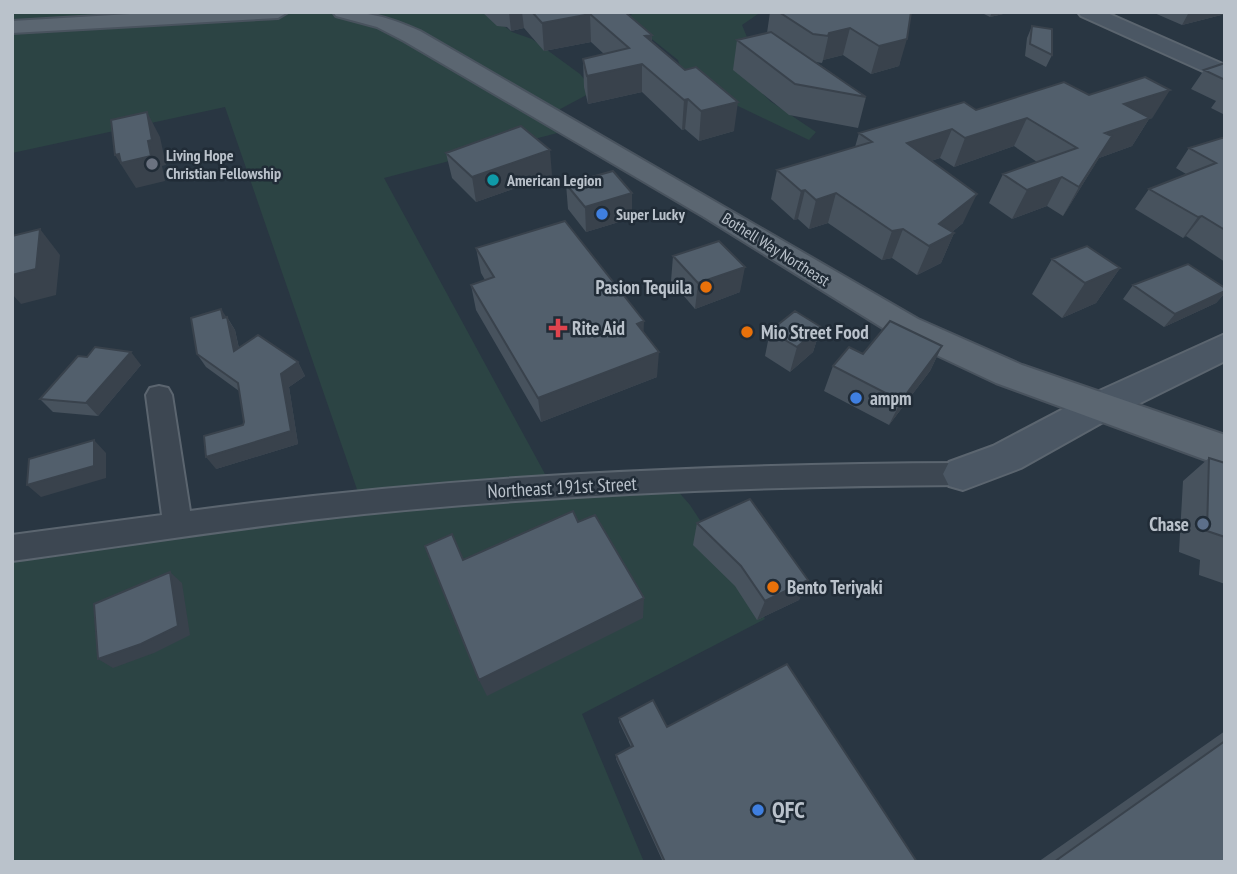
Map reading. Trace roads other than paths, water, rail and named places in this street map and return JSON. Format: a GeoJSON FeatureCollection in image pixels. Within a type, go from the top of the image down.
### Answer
{"type":"FeatureCollection","features":[{"type":"Feature","properties":{"kind":"main road"},"geometry":{"type":"LineString","coordinates":[[12,27],[196,14],[278,12]]}},
{"type":"Feature","properties":{"kind":"main road","name":"Bothell Way Northeast"},"geometry":{"type":"LineString","coordinates":[[344,12],[384,23],[412,36],[714,211],[906,327],[969,358],[1225,451]]}},
{"type":"Feature","properties":{"kind":"street"},"geometry":{"type":"LineString","coordinates":[[1088,12],[1225,74]]}},
{"type":"Feature","properties":{"kind":"street","name":"Northeast 191st Street"},"geometry":{"type":"LineString","coordinates":[[12,548],[361,502],[551,485],[824,474],[963,474],[1007,457],[1099,407],[1225,346]]}},
{"type":"Feature","properties":{"kind":"street"},"geometry":{"type":"LineString","coordinates":[[159,395],[178,526]]}},
{"type":"Feature","properties":{"kind":"place","name":"Living Hope Christian Fellowship"},"geometry":{"type":"Point","coordinates":[152,164]}},
{"type":"Feature","properties":{"kind":"place","name":"American Legion"},"geometry":{"type":"Point","coordinates":[493,180]}},
{"type":"Feature","properties":{"kind":"place","name":"Super Lucky"},"geometry":{"type":"Point","coordinates":[602,214]}},
{"type":"Feature","properties":{"kind":"place","name":"Pasion Tequila"},"geometry":{"type":"Point","coordinates":[706,287]}},
{"type":"Feature","properties":{"kind":"place","name":"Rite Aid"},"geometry":{"type":"Point","coordinates":[558,328]}},
{"type":"Feature","properties":{"kind":"place","name":"Mio Street Food"},"geometry":{"type":"Point","coordinates":[747,332]}},
{"type":"Feature","properties":{"kind":"place","name":"ampm"},"geometry":{"type":"Point","coordinates":[856,398]}},
{"type":"Feature","properties":{"kind":"place","name":"Chase"},"geometry":{"type":"Point","coordinates":[1203,524]}},
{"type":"Feature","properties":{"kind":"place","name":"Bento Teriyaki"},"geometry":{"type":"Point","coordinates":[773,587]}},
{"type":"Feature","properties":{"kind":"place","name":"QFC"},"geometry":{"type":"Point","coordinates":[758,810]}}]}
